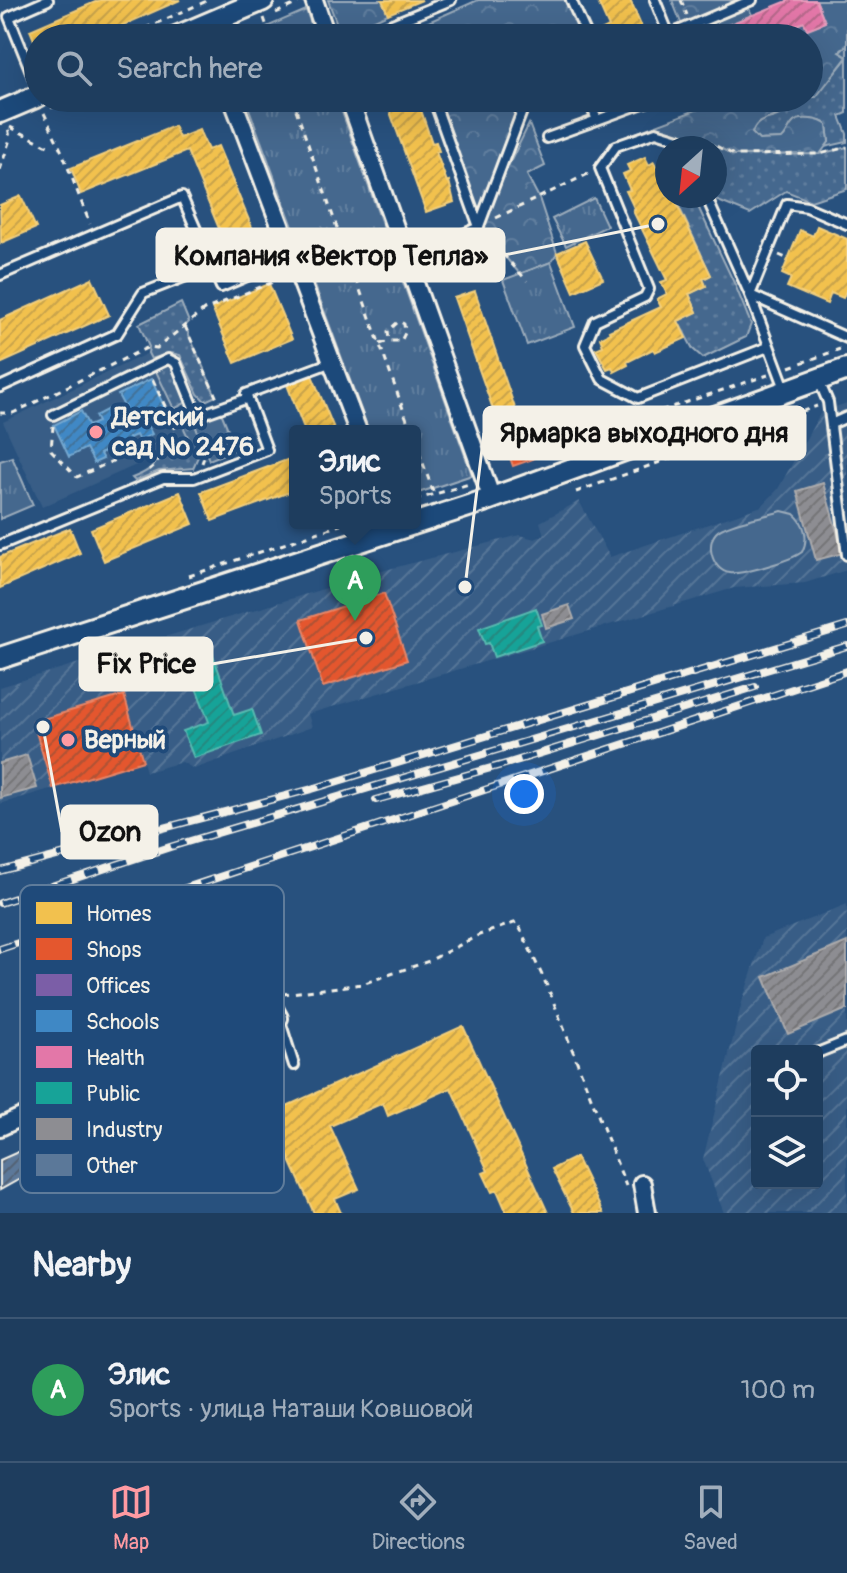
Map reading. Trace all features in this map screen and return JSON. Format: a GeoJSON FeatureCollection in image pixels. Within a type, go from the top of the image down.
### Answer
{"type":"FeatureCollection","features":[{"type":"Feature","properties":{"kind":"street"},"geometry":{"type":"LineString","coordinates":[[314,0],[322,24]]}},
{"type":"Feature","properties":{"kind":"street"},"geometry":{"type":"LineString","coordinates":[[225,24],[263,9]]}},
{"type":"Feature","properties":{"kind":"street"},"geometry":{"type":"LineString","coordinates":[[0,112],[24,107]]}},
{"type":"Feature","properties":{"kind":"street"},"geometry":{"type":"LineString","coordinates":[[237,112],[292,256],[293,279],[332,362],[356,425]]}},
{"type":"Feature","properties":{"kind":"street"},"geometry":{"type":"LineString","coordinates":[[354,112],[492,499]]}},
{"type":"Feature","properties":{"kind":"street"},"geometry":{"type":"LineString","coordinates":[[421,519],[492,499],[847,369]]}},
{"type":"Feature","properties":{"kind":"street"},"geometry":{"type":"LineString","coordinates":[[0,658],[389,529]]}},
{"type":"Feature","properties":{"kind":"street"},"geometry":{"type":"LineString","coordinates":[[1,1125],[20,1117]]}},
{"type":"Feature","properties":{"kind":"street"},"geometry":{"type":"LineString","coordinates":[[642,1184],[647,1213]]}},
{"type":"Feature","properties":{"kind":"lane"},"geometry":{"type":"LineString","coordinates":[[24,54],[9,17],[48,0]]}},
{"type":"Feature","properties":{"kind":"lane"},"geometry":{"type":"LineString","coordinates":[[393,24],[451,0]]}},
{"type":"Feature","properties":{"kind":"lane"},"geometry":{"type":"LineString","coordinates":[[571,0],[582,24]]}},
{"type":"Feature","properties":{"kind":"lane"},"geometry":{"type":"LineString","coordinates":[[655,0],[662,24]]}},
{"type":"Feature","properties":{"kind":"lane"},"geometry":{"type":"LineString","coordinates":[[694,24],[752,0]]}},
{"type":"Feature","properties":{"kind":"lane"},"geometry":{"type":"LineString","coordinates":[[406,19],[408,24]]}},
{"type":"Feature","properties":{"kind":"lane"},"geometry":{"type":"LineString","coordinates":[[438,112],[479,227]]}},
{"type":"Feature","properties":{"kind":"lane"},"geometry":{"type":"LineString","coordinates":[[407,260],[479,227],[522,112]]}},
{"type":"Feature","properties":{"kind":"lane"},"geometry":{"type":"LineString","coordinates":[[594,112],[597,120]]}},
{"type":"Feature","properties":{"kind":"lane"},"geometry":{"type":"LineString","coordinates":[[547,138],[619,112]]}},
{"type":"Feature","properties":{"kind":"lane"},"geometry":{"type":"LineString","coordinates":[[669,136],[656,132],[616,146],[600,168],[649,289],[645,297],[595,321],[585,345],[602,379],[638,398],[768,347]]}},
{"type":"Feature","properties":{"kind":"lane"},"geometry":{"type":"LineString","coordinates":[[0,275],[182,197],[221,287],[292,256]]}},
{"type":"Feature","properties":{"kind":"lane"},"geometry":{"type":"LineString","coordinates":[[750,295],[787,204],[807,207],[847,224]]}},
{"type":"Feature","properties":{"kind":"lane"},"geometry":{"type":"LineString","coordinates":[[711,208],[750,295],[786,391]]}},
{"type":"Feature","properties":{"kind":"lane"},"geometry":{"type":"LineString","coordinates":[[0,387],[117,334],[143,293],[212,266]]}},
{"type":"Feature","properties":{"kind":"lane"},"geometry":{"type":"LineString","coordinates":[[750,295],[847,338]]}},
{"type":"Feature","properties":{"kind":"lane"},"geometry":{"type":"LineString","coordinates":[[53,415],[168,359],[176,363],[195,410],[203,414],[248,398]]}},
{"type":"Feature","properties":{"kind":"lane"},"geometry":{"type":"LineString","coordinates":[[0,545],[163,478],[194,478],[267,450],[246,394],[332,362]]}},
{"type":"Feature","properties":{"kind":"lane"},"geometry":{"type":"LineString","coordinates":[[818,380],[828,402],[847,555]]}},
{"type":"Feature","properties":{"kind":"lane"},"geometry":{"type":"LineString","coordinates":[[831,424],[847,417]]}},
{"type":"Feature","properties":{"kind":"lane"},"geometry":{"type":"LineString","coordinates":[[284,1034],[294,1065]]}},
{"type":"Feature","properties":{"kind":"lane"},"geometry":{"type":"LineString","coordinates":[[823,1051],[847,1041]]}},
{"type":"Feature","properties":{"kind":"path"},"geometry":{"type":"LineString","coordinates":[[155,24],[209,0]]}},
{"type":"Feature","properties":{"kind":"path"},"geometry":{"type":"LineString","coordinates":[[681,0],[692,24]]}},
{"type":"Feature","properties":{"kind":"path"},"geometry":{"type":"LineString","coordinates":[[44,112],[94,235]]}},
{"type":"Feature","properties":{"kind":"path"},"geometry":{"type":"LineString","coordinates":[[297,112],[344,248]]}},
{"type":"Feature","properties":{"kind":"path"},"geometry":{"type":"LineString","coordinates":[[0,170],[10,139],[8,126],[52,148]]}},
{"type":"Feature","properties":{"kind":"path"},"geometry":{"type":"LineString","coordinates":[[727,152],[734,155],[820,154],[847,147]]}},
{"type":"Feature","properties":{"kind":"path"},"geometry":{"type":"LineString","coordinates":[[527,281],[479,227],[600,168]]}},
{"type":"Feature","properties":{"kind":"path"},"geometry":{"type":"LineString","coordinates":[[365,256],[392,246]]}},
{"type":"Feature","properties":{"kind":"path"},"geometry":{"type":"LineString","coordinates":[[353,247],[365,256],[367,266],[356,279],[347,280],[334,269],[333,261],[344,248],[353,247]]}},
{"type":"Feature","properties":{"kind":"path"},"geometry":{"type":"LineString","coordinates":[[0,413],[13,413],[149,347],[157,348],[204,310],[293,279],[334,269]]}},
{"type":"Feature","properties":{"kind":"path"},"geometry":{"type":"LineString","coordinates":[[356,279],[409,425]]}},
{"type":"Feature","properties":{"kind":"path"},"geometry":{"type":"LineString","coordinates":[[380,344],[401,341],[405,333],[404,324],[399,321],[393,324],[388,331],[389,341]]}},
{"type":"Feature","properties":{"kind":"path"},"geometry":{"type":"LineString","coordinates":[[185,326],[221,408]]}},
{"type":"Feature","properties":{"kind":"path"},"geometry":{"type":"LineString","coordinates":[[583,445],[603,430],[847,346]]}},
{"type":"Feature","properties":{"kind":"path"},"geometry":{"type":"LineString","coordinates":[[126,456],[177,432],[147,368]]}},
{"type":"Feature","properties":{"kind":"path"},"geometry":{"type":"LineString","coordinates":[[576,492],[828,402]]}},
{"type":"Feature","properties":{"kind":"path"},"geometry":{"type":"LineString","coordinates":[[53,415],[51,450],[77,477],[115,460]]}},
{"type":"Feature","properties":{"kind":"path"},"geometry":{"type":"LineString","coordinates":[[145,473],[157,463],[162,439]]}},
{"type":"Feature","properties":{"kind":"path"},"geometry":{"type":"LineString","coordinates":[[421,457],[435,494]]}},
{"type":"Feature","properties":{"kind":"path"},"geometry":{"type":"LineString","coordinates":[[421,498],[484,479]]}},
{"type":"Feature","properties":{"kind":"path"},"geometry":{"type":"LineString","coordinates":[[284,994],[362,984],[429,961],[479,935],[517,922],[548,988],[631,1199]]}},
{"type":"Feature","properties":{"kind":"shaded area","name":"Детский сад № 2476"},"geometry":{"type":"Polygon","coordinates":[[[148,353],[190,441],[42,507],[3,422],[148,353]]]}},
{"type":"Feature","properties":{"kind":"shaded area"},"geometry":{"type":"Polygon","coordinates":[[[847,403],[847,570],[805,583],[734,588],[308,714],[312,727],[194,769],[182,762],[146,772],[143,761],[0,804],[0,687],[389,569],[520,535],[535,539],[544,535],[540,522],[579,501],[610,557],[762,506],[778,489],[821,412],[847,403]]]}},
{"type":"Feature","properties":{"kind":"shaded area"},"geometry":{"type":"Polygon","coordinates":[[[847,904],[847,1213],[724,1213],[703,1159],[742,1002],[763,938],[847,904]]]}},
{"type":"Feature","properties":{"kind":"green space"},"geometry":{"type":"Polygon","coordinates":[[[328,0],[382,0],[388,14],[366,24],[337,24],[328,0]]]}},
{"type":"Feature","properties":{"kind":"green space"},"geometry":{"type":"Polygon","coordinates":[[[478,0],[571,0],[581,24],[424,24],[478,0]]]}},
{"type":"Feature","properties":{"kind":"green space"},"geometry":{"type":"Polygon","coordinates":[[[672,0],[745,0],[752,15],[730,24],[681,24],[672,0]]]}},
{"type":"Feature","properties":{"kind":"green space"},"geometry":{"type":"Polygon","coordinates":[[[816,0],[844,0],[847,8],[847,45],[839,52],[847,57],[823,88],[823,24],[820,24],[825,22],[816,0]]]}},
{"type":"Feature","properties":{"kind":"green space"},"geometry":{"type":"Polygon","coordinates":[[[306,10],[311,24],[274,24],[306,10]]]}},
{"type":"Feature","properties":{"kind":"green space"},"geometry":{"type":"Polygon","coordinates":[[[847,45],[847,58],[839,53],[847,45]]]}},
{"type":"Feature","properties":{"kind":"green space"},"geometry":{"type":"Polygon","coordinates":[[[847,58],[847,113],[840,116],[847,142],[825,147],[829,142],[827,125],[811,119],[794,122],[782,139],[759,140],[752,133],[759,123],[784,112],[823,112],[823,87],[847,58]]]}},
{"type":"Feature","properties":{"kind":"green space"},"geometry":{"type":"Polygon","coordinates":[[[250,112],[342,112],[472,475],[421,492],[421,425],[367,425],[250,112]]]}},
{"type":"Feature","properties":{"kind":"green space"},"geometry":{"type":"Polygon","coordinates":[[[439,112],[522,112],[484,215],[529,124],[545,166],[527,175],[539,198],[557,253],[551,262],[520,274],[479,227],[439,112]]]}},
{"type":"Feature","properties":{"kind":"green space"},"geometry":{"type":"Polygon","coordinates":[[[691,112],[782,112],[760,122],[752,133],[759,140],[782,139],[794,122],[810,119],[827,125],[829,142],[820,154],[734,155],[727,152],[727,136],[668,136],[656,132],[616,146],[611,142],[691,112]]]}},
{"type":"Feature","properties":{"kind":"green space"},"geometry":{"type":"Polygon","coordinates":[[[847,147],[847,189],[811,201],[786,191],[750,214],[727,205],[727,152],[734,155],[820,154],[847,147]]]}},
{"type":"Feature","properties":{"kind":"green space"},"geometry":{"type":"Polygon","coordinates":[[[594,198],[607,226],[566,246],[552,219],[594,198]]]}},
{"type":"Feature","properties":{"kind":"green space"},"geometry":{"type":"Polygon","coordinates":[[[680,208],[699,208],[751,324],[746,337],[703,358],[693,349],[678,321],[697,312],[689,294],[706,286],[703,279],[711,275],[680,208]]]}},
{"type":"Feature","properties":{"kind":"green space"},"geometry":{"type":"Polygon","coordinates":[[[551,262],[575,327],[527,345],[503,280],[551,262]]]}},
{"type":"Feature","properties":{"kind":"green space"},"geometry":{"type":"Polygon","coordinates":[[[181,303],[189,322],[185,326],[216,396],[205,401],[198,394],[180,355],[171,353],[151,359],[139,324],[181,303]]]}},
{"type":"Feature","properties":{"kind":"green space"},"geometry":{"type":"Polygon","coordinates":[[[168,359],[176,363],[191,400],[174,409],[153,365],[168,359]]]}},
{"type":"Feature","properties":{"kind":"green space"},"geometry":{"type":"Polygon","coordinates":[[[195,410],[221,412],[194,422],[203,445],[193,468],[159,471],[135,481],[132,478],[149,469],[160,454],[190,441],[179,418],[195,410]]]}},
{"type":"Feature","properties":{"kind":"green space"},"geometry":{"type":"Polygon","coordinates":[[[221,412],[236,449],[209,460],[194,422],[221,412]]]}},
{"type":"Feature","properties":{"kind":"green space"},"geometry":{"type":"Polygon","coordinates":[[[12,457],[33,505],[0,519],[0,461],[12,457]]]}},
{"type":"Feature","properties":{"kind":"green space"},"geometry":{"type":"Polygon","coordinates":[[[782,511],[794,514],[803,527],[805,542],[802,552],[778,563],[745,572],[730,573],[718,567],[711,546],[715,533],[735,523],[782,511]]]}},
{"type":"Feature","properties":{"kind":"building: Homes"},"geometry":{"type":"Polygon","coordinates":[[[100,0],[180,0],[126,24],[44,24],[100,0]]]}},
{"type":"Feature","properties":{"kind":"building: Homes"},"geometry":{"type":"Polygon","coordinates":[[[382,0],[422,0],[388,14],[382,0]]]}},
{"type":"Feature","properties":{"kind":"building: Homes"},"geometry":{"type":"Polygon","coordinates":[[[597,0],[630,0],[640,24],[608,24],[597,0]]]}},
{"type":"Feature","properties":{"kind":"building: Homes"},"geometry":{"type":"Polygon","coordinates":[[[390,112],[422,112],[432,143],[436,142],[439,151],[436,152],[449,181],[454,202],[426,212],[390,112]]]}},
{"type":"Feature","properties":{"kind":"building: Homes"},"geometry":{"type":"Polygon","coordinates":[[[174,126],[179,138],[199,130],[208,150],[218,146],[261,249],[232,260],[187,151],[81,194],[71,168],[174,126]]]}},
{"type":"Feature","properties":{"kind":"building: Homes"},"geometry":{"type":"Polygon","coordinates":[[[645,157],[649,165],[654,162],[655,208],[679,208],[711,275],[703,279],[706,286],[689,294],[697,312],[678,321],[686,338],[655,352],[653,349],[614,372],[612,367],[607,369],[596,349],[603,346],[600,338],[661,307],[657,299],[667,294],[661,282],[667,280],[626,191],[630,190],[623,174],[630,171],[627,165],[645,157]]]}},
{"type":"Feature","properties":{"kind":"building: Homes"},"geometry":{"type":"Polygon","coordinates":[[[21,196],[36,228],[1,243],[0,205],[21,196]]]}},
{"type":"Feature","properties":{"kind":"building: Homes"},"geometry":{"type":"Polygon","coordinates":[[[817,226],[847,239],[847,288],[843,298],[831,293],[827,304],[787,287],[791,278],[782,274],[800,230],[813,236],[817,226]]]}},
{"type":"Feature","properties":{"kind":"building: Homes"},"geometry":{"type":"Polygon","coordinates":[[[585,241],[603,279],[574,292],[557,253],[585,241]]]}},
{"type":"Feature","properties":{"kind":"building: Homes"},"geometry":{"type":"Polygon","coordinates":[[[92,278],[109,315],[0,364],[0,320],[92,278]]]}},
{"type":"Feature","properties":{"kind":"building: Homes"},"geometry":{"type":"Polygon","coordinates":[[[269,284],[292,339],[235,363],[212,308],[269,284]]]}},
{"type":"Feature","properties":{"kind":"building: Homes"},"geometry":{"type":"Polygon","coordinates":[[[475,291],[529,449],[509,455],[454,298],[475,291]]]}},
{"type":"Feature","properties":{"kind":"building: Homes"},"geometry":{"type":"Polygon","coordinates":[[[311,373],[333,425],[303,425],[286,382],[311,373]]]}},
{"type":"Feature","properties":{"kind":"building: Homes"},"geometry":{"type":"Polygon","coordinates":[[[289,459],[289,492],[212,521],[201,492],[289,459]]]}},
{"type":"Feature","properties":{"kind":"building: Homes"},"geometry":{"type":"Polygon","coordinates":[[[180,492],[193,524],[104,561],[91,529],[180,492]]]}},
{"type":"Feature","properties":{"kind":"building: Homes"},"geometry":{"type":"Polygon","coordinates":[[[70,528],[80,553],[0,588],[0,557],[70,528]]]}},
{"type":"Feature","properties":{"kind":"building: Homes"},"geometry":{"type":"Polygon","coordinates":[[[463,1026],[548,1213],[507,1213],[497,1190],[492,1192],[483,1173],[488,1171],[451,1088],[388,1116],[383,1103],[330,1126],[359,1189],[335,1199],[341,1213],[314,1213],[284,1147],[284,1107],[463,1026]]]}},
{"type":"Feature","properties":{"kind":"building: Homes"},"geometry":{"type":"Polygon","coordinates":[[[576,1157],[603,1213],[574,1213],[552,1169],[576,1157]]]}},
{"type":"Feature","properties":{"kind":"building: Shops"},"geometry":{"type":"Polygon","coordinates":[[[529,449],[533,459],[513,466],[509,455],[529,449]]]}},
{"type":"Feature","properties":{"kind":"building: Shops"},"geometry":{"type":"Polygon","coordinates":[[[384,593],[407,660],[323,687],[301,620],[384,593]]]}},
{"type":"Feature","properties":{"kind":"building: Shops"},"geometry":{"type":"Polygon","coordinates":[[[124,695],[143,761],[53,788],[33,722],[124,695]]]}},
{"type":"Feature","properties":{"kind":"building: Schools"},"geometry":{"type":"Polygon","coordinates":[[[151,379],[166,410],[145,421],[152,434],[139,441],[136,435],[129,438],[132,444],[113,454],[111,448],[100,454],[103,459],[94,463],[86,448],[69,457],[54,425],[81,411],[89,426],[98,422],[95,416],[112,407],[115,413],[125,408],[118,395],[151,379]]]}},
{"type":"Feature","properties":{"kind":"building: Health"},"geometry":{"type":"Polygon","coordinates":[[[790,0],[816,0],[825,22],[820,24],[730,24],[790,0]]]}},
{"type":"Feature","properties":{"kind":"building: Public"},"geometry":{"type":"Polygon","coordinates":[[[536,608],[542,625],[537,626],[542,641],[494,657],[479,628],[536,608]]]}},
{"type":"Feature","properties":{"kind":"building: Public"},"geometry":{"type":"Polygon","coordinates":[[[212,652],[234,715],[252,709],[261,735],[194,758],[183,731],[209,722],[186,661],[212,652]]]}},
{"type":"Feature","properties":{"kind":"building: Industry"},"geometry":{"type":"Polygon","coordinates":[[[823,483],[843,553],[816,560],[797,491],[823,483]]]}},
{"type":"Feature","properties":{"kind":"building: Industry"},"geometry":{"type":"Polygon","coordinates":[[[569,605],[574,619],[546,628],[542,614],[569,605]]]}},
{"type":"Feature","properties":{"kind":"building: Industry"},"geometry":{"type":"Polygon","coordinates":[[[27,755],[37,788],[0,798],[0,763],[27,755]]]}},
{"type":"Feature","properties":{"kind":"building: Industry"},"geometry":{"type":"Polygon","coordinates":[[[847,942],[847,1009],[788,1034],[764,977],[847,942]]]}},
{"type":"Feature","properties":{"kind":"building: Other"},"geometry":{"type":"Polygon","coordinates":[[[20,1151],[20,1179],[0,1190],[0,1160],[20,1151]]]}},
{"type":"Feature","properties":{"kind":"railway"},"geometry":{"type":"LineString","coordinates":[[0,871],[312,789],[847,626]]}},
{"type":"Feature","properties":{"kind":"railway"},"geometry":{"type":"LineString","coordinates":[[55,885],[170,847],[847,646]]}},
{"type":"Feature","properties":{"kind":"railway"},"geometry":{"type":"LineString","coordinates":[[195,885],[847,671]]}},
{"type":"Feature","properties":{"kind":"railway"},"geometry":{"type":"LineString","coordinates":[[376,800],[509,763],[755,687]]}},
{"type":"Feature","properties":{"kind":"railway"},"geometry":{"type":"LineString","coordinates":[[0,903],[20,896]]}},
{"type":"Feature","properties":{"kind":"railway"},"geometry":{"type":"LineString","coordinates":[[0,949],[20,942]]}},
{"type":"Feature","properties":{"kind":"place","name":"Компания «Вектор Тепла»"},"geometry":{"type":"Point","coordinates":[658,224]}},
{"type":"Feature","properties":{"kind":"place","name":"Детский сад № 2476"},"geometry":{"type":"Point","coordinates":[96,432]}},
{"type":"Feature","properties":{"kind":"place","name":"Ярмарка выходного дня"},"geometry":{"type":"Point","coordinates":[465,587]}},
{"type":"Feature","properties":{"kind":"place","name":"Элис"},"geometry":{"type":"Point","coordinates":[355,621]}},
{"type":"Feature","properties":{"kind":"place","name":"Fix Price"},"geometry":{"type":"Point","coordinates":[366,638]}},
{"type":"Feature","properties":{"kind":"place","name":"Ozon"},"geometry":{"type":"Point","coordinates":[43,727]}},
{"type":"Feature","properties":{"kind":"place","name":"Верный"},"geometry":{"type":"Point","coordinates":[68,740]}}]}
